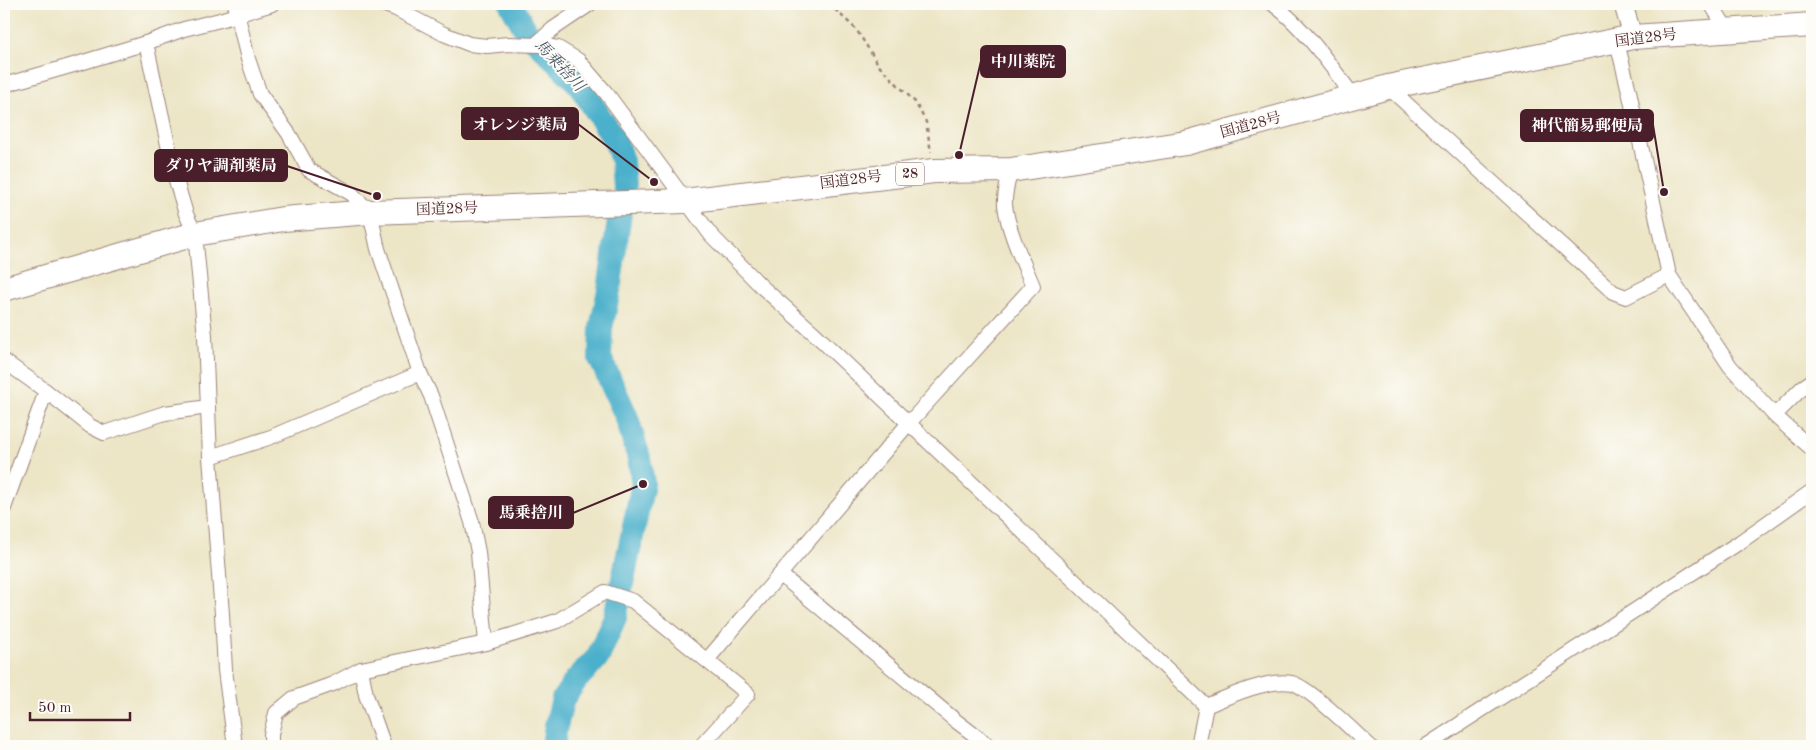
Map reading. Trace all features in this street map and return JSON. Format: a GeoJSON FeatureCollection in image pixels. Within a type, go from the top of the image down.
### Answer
{"type":"FeatureCollection","features":[{"type":"Feature","properties":{"kind":"highway","name":"国道28号"},"geometry":{"type":"LineString","coordinates":[[4,289],[195,234],[283,219],[370,212],[684,201],[934,171],[1011,170],[1186,143],[1388,87],[1625,39],[1812,25]]}},
{"type":"Feature","properties":{"kind":"street"},"geometry":{"type":"LineString","coordinates":[[4,85],[146,43],[236,9],[272,4]]}},
{"type":"Feature","properties":{"kind":"street"},"geometry":{"type":"LineString","coordinates":[[382,4],[469,44],[487,46],[536,44],[558,48],[578,60],[607,94],[684,201],[717,242],[762,287],[815,334],[1206,706]]}},
{"type":"Feature","properties":{"kind":"street"},"geometry":{"type":"LineString","coordinates":[[536,44],[553,29],[590,4]]}},
{"type":"Feature","properties":{"kind":"street"},"geometry":{"type":"LineString","coordinates":[[1273,4],[1282,11],[1323,55],[1354,97]]}},
{"type":"Feature","properties":{"kind":"street"},"geometry":{"type":"LineString","coordinates":[[1623,4],[1630,90],[1669,275],[1730,366],[1775,415],[1812,448]]}},
{"type":"Feature","properties":{"kind":"street"},"geometry":{"type":"LineString","coordinates":[[1712,4],[1728,31]]}},
{"type":"Feature","properties":{"kind":"street"},"geometry":{"type":"LineString","coordinates":[[236,9],[248,59],[260,94],[289,134],[309,170],[352,194],[370,212],[378,249],[420,372],[431,396],[472,522],[478,552],[486,644]]}},
{"type":"Feature","properties":{"kind":"street"},"geometry":{"type":"LineString","coordinates":[[146,43],[175,177],[186,214],[195,234],[205,336],[210,457],[225,670],[235,746]]}},
{"type":"Feature","properties":{"kind":"street"},"geometry":{"type":"LineString","coordinates":[[1388,87],[1613,292],[1626,297],[1669,275]]}},
{"type":"Feature","properties":{"kind":"street"},"geometry":{"type":"LineString","coordinates":[[708,660],[908,424],[1033,286],[1017,248],[1005,205],[1005,193],[1011,170]]}},
{"type":"Feature","properties":{"kind":"street"},"geometry":{"type":"LineString","coordinates":[[4,361],[46,390],[90,426],[104,432],[165,413],[208,407]]}},
{"type":"Feature","properties":{"kind":"street"},"geometry":{"type":"LineString","coordinates":[[210,457],[271,437],[420,372]]}},
{"type":"Feature","properties":{"kind":"street"},"geometry":{"type":"LineString","coordinates":[[1775,415],[1812,380]]}},
{"type":"Feature","properties":{"kind":"street"},"geometry":{"type":"LineString","coordinates":[[4,508],[46,390]]}},
{"type":"Feature","properties":{"kind":"street"},"geometry":{"type":"LineString","coordinates":[[1431,745],[1516,686],[1740,542],[1812,491]]}},
{"type":"Feature","properties":{"kind":"street"},"geometry":{"type":"LineString","coordinates":[[780,575],[956,721],[989,746]]}},
{"type":"Feature","properties":{"kind":"street"},"geometry":{"type":"LineString","coordinates":[[271,746],[271,734],[276,713],[294,698],[333,684],[361,669],[486,644],[557,621],[605,592],[632,601],[708,660],[748,694],[701,746]]}},
{"type":"Feature","properties":{"kind":"street"},"geometry":{"type":"LineString","coordinates":[[361,669],[366,695],[384,746]]}},
{"type":"Feature","properties":{"kind":"street"},"geometry":{"type":"LineString","coordinates":[[1206,706],[1232,695],[1269,684],[1292,683],[1307,690],[1370,746]]}},
{"type":"Feature","properties":{"kind":"street"},"geometry":{"type":"LineString","coordinates":[[1198,746],[1206,706]]}},
{"type":"Feature","properties":{"kind":"path"},"geometry":{"type":"LineString","coordinates":[[829,4],[856,29],[880,66],[915,102],[926,122],[934,171]]}},
{"type":"Feature","properties":{"kind":"path"},"geometry":{"type":"LineString","coordinates":[[1812,161],[1809,164],[1812,171]]}},
{"type":"Feature","properties":{"kind":"waterway","name":"馬乗捨川"},"geometry":{"type":"LineString","coordinates":[[511,4],[526,31],[579,84],[616,142],[622,161],[624,185]]}},
{"type":"Feature","properties":{"kind":"waterway","name":"馬乗捨川"},"geometry":{"type":"LineString","coordinates":[[553,746],[563,699],[576,680],[598,657],[615,617],[643,484],[639,458],[627,418],[600,358],[601,328],[609,290],[620,213]]}},
{"type":"Feature","properties":{"kind":"place","name":"中川薬院"},"geometry":{"type":"Point","coordinates":[959,155]}},
{"type":"Feature","properties":{"kind":"place","name":"オレンジ薬局"},"geometry":{"type":"Point","coordinates":[654,182]}},
{"type":"Feature","properties":{"kind":"place","name":"神代簡易郵便局"},"geometry":{"type":"Point","coordinates":[1664,192]}},
{"type":"Feature","properties":{"kind":"place","name":"ダリヤ調剤薬局"},"geometry":{"type":"Point","coordinates":[377,196]}},
{"type":"Feature","properties":{"kind":"place","name":"馬乗捨川"},"geometry":{"type":"Point","coordinates":[643,484]}}]}
